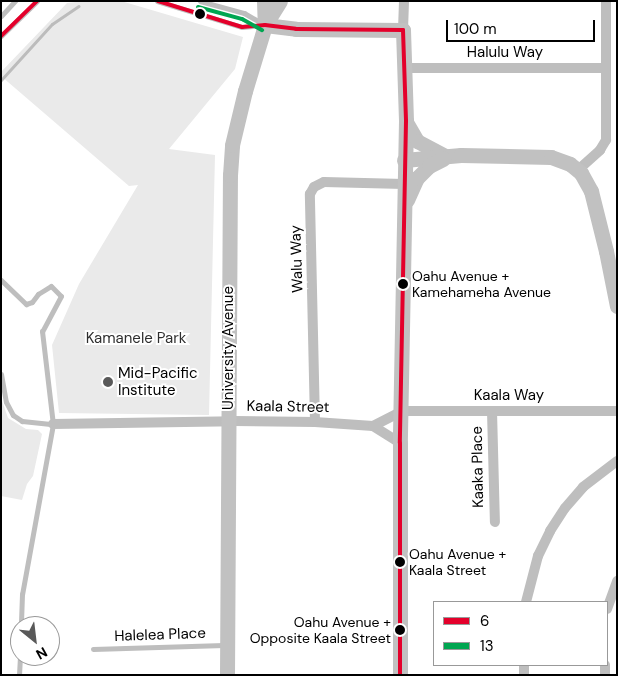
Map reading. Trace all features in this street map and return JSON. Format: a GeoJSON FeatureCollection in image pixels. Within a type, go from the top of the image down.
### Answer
{"type":"FeatureCollection","features":[{"type":"Feature","properties":{"kind":"street","name":"University Avenue"},"geometry":{"type":"LineString","coordinates":[[264,1],[266,25]]}},
{"type":"Feature","properties":{"kind":"street","name":"University Avenue"},"geometry":{"type":"LineString","coordinates":[[227,675],[230,180],[232,145],[245,91],[266,25],[280,1]]}},
{"type":"Feature","properties":{"kind":"street"},"geometry":{"type":"LineString","coordinates":[[400,675],[400,443],[406,121],[404,1]]}},
{"type":"Feature","properties":{"kind":"street"},"geometry":{"type":"LineString","coordinates":[[606,1],[612,33]]}},
{"type":"Feature","properties":{"kind":"street"},"geometry":{"type":"LineString","coordinates":[[578,170],[612,140],[606,68],[612,33],[617,22]]}},
{"type":"Feature","properties":{"kind":"street"},"geometry":{"type":"LineString","coordinates":[[266,25],[296,29],[403,30]]}},
{"type":"Feature","properties":{"kind":"street","name":"Halulu Way"},"geometry":{"type":"LineString","coordinates":[[404,68],[606,68]]}},
{"type":"Feature","properties":{"kind":"street"},"geometry":{"type":"LineString","coordinates":[[406,121],[410,132],[417,142],[446,157]]}},
{"type":"Feature","properties":{"kind":"street"},"geometry":{"type":"LineString","coordinates":[[404,212],[410,191],[418,178],[429,166],[446,157]]}},
{"type":"Feature","properties":{"kind":"street"},"geometry":{"type":"LineString","coordinates":[[404,160],[446,157],[551,157],[564,161],[578,170],[591,191],[612,251],[617,306]]}},
{"type":"Feature","properties":{"kind":"street","name":"Walu Way"},"geometry":{"type":"LineString","coordinates":[[316,422],[310,194],[316,185],[324,182],[404,184]]}},
{"type":"Feature","properties":{"kind":"street"},"geometry":{"type":"LineString","coordinates":[[373,426],[402,411]]}},
{"type":"Feature","properties":{"kind":"street","name":"Kaala Way"},"geometry":{"type":"LineString","coordinates":[[402,411],[617,411]]}},
{"type":"Feature","properties":{"kind":"street","name":"Kaaka Place"},"geometry":{"type":"LineString","coordinates":[[492,411],[495,522]]}},
{"type":"Feature","properties":{"kind":"street","name":"Kaala Street"},"geometry":{"type":"LineString","coordinates":[[53,424],[230,421],[316,422],[373,426],[400,443]]}},
{"type":"Feature","properties":{"kind":"street"},"geometry":{"type":"LineString","coordinates":[[526,601],[538,556],[550,531],[565,508],[584,487],[617,460]]}},
{"type":"Feature","properties":{"kind":"street"},"geometry":{"type":"LineString","coordinates":[[608,606],[617,581]]}},
{"type":"Feature","properties":{"kind":"lane"},"geometry":{"type":"LineString","coordinates":[[1,16],[15,1]]}},
{"type":"Feature","properties":{"kind":"lane"},"geometry":{"type":"LineString","coordinates":[[1,36],[38,1]]}},
{"type":"Feature","properties":{"kind":"lane"},"geometry":{"type":"LineString","coordinates":[[157,1],[242,27],[266,25]]}},
{"type":"Feature","properties":{"kind":"lane"},"geometry":{"type":"LineString","coordinates":[[200,1],[244,13],[266,25]]}},
{"type":"Feature","properties":{"kind":"lane"},"geometry":{"type":"LineString","coordinates":[[1,280],[26,304],[32,302],[38,294],[51,286],[61,296],[42,331],[53,424],[22,594],[21,616]]}},
{"type":"Feature","properties":{"kind":"lane"},"geometry":{"type":"LineString","coordinates":[[1,374],[6,402],[13,415],[22,421],[53,424]]}},
{"type":"Feature","properties":{"kind":"lane","name":"Halelea Place"},"geometry":{"type":"LineString","coordinates":[[93,649],[228,645]]}},
{"type":"Feature","properties":{"kind":"green space","name":"Kamanele Park"},"geometry":{"type":"Polygon","coordinates":[[[121,1],[243,37],[235,69],[169,149],[215,155],[209,415],[59,413],[52,345],[79,284],[138,185],[129,186],[1,76],[1,72],[67,3],[121,1]]]}},
{"type":"Feature","properties":{"kind":"green space"},"geometry":{"type":"Polygon","coordinates":[[[1,398],[8,418],[26,429],[38,430],[42,434],[33,476],[27,484],[22,500],[1,496],[1,398]]]}},
{"type":"Feature","properties":{"kind":"waterway"},"geometry":{"type":"LineString","coordinates":[[1,80],[52,24],[79,6]]}},
{"type":"Feature","properties":{"kind":"transit line","name":"6"},"geometry":{"type":"LineString","coordinates":[[1,36],[37,1]]}},
{"type":"Feature","properties":{"kind":"transit line","name":"6"},"geometry":{"type":"LineString","coordinates":[[158,1],[242,27],[265,25],[296,29],[403,30],[406,121],[400,443],[400,675]]}},
{"type":"Feature","properties":{"kind":"transit line","name":"13"},"geometry":{"type":"LineString","coordinates":[[198,7],[242,19],[262,30]]}},
{"type":"Feature","properties":{"kind":"place","name":"Oahu Avenue + Kamehameha Avenue"},"geometry":{"type":"Point","coordinates":[403,284]}},
{"type":"Feature","properties":{"kind":"place","name":"Mid-Pacific Institute"},"geometry":{"type":"Point","coordinates":[108,382]}},
{"type":"Feature","properties":{"kind":"place","name":"Oahu Avenue + Kaala Street"},"geometry":{"type":"Point","coordinates":[400,562]}},
{"type":"Feature","properties":{"kind":"place","name":"Oahu Avenue + Opposite Kaala Street"},"geometry":{"type":"Point","coordinates":[400,630]}}]}
